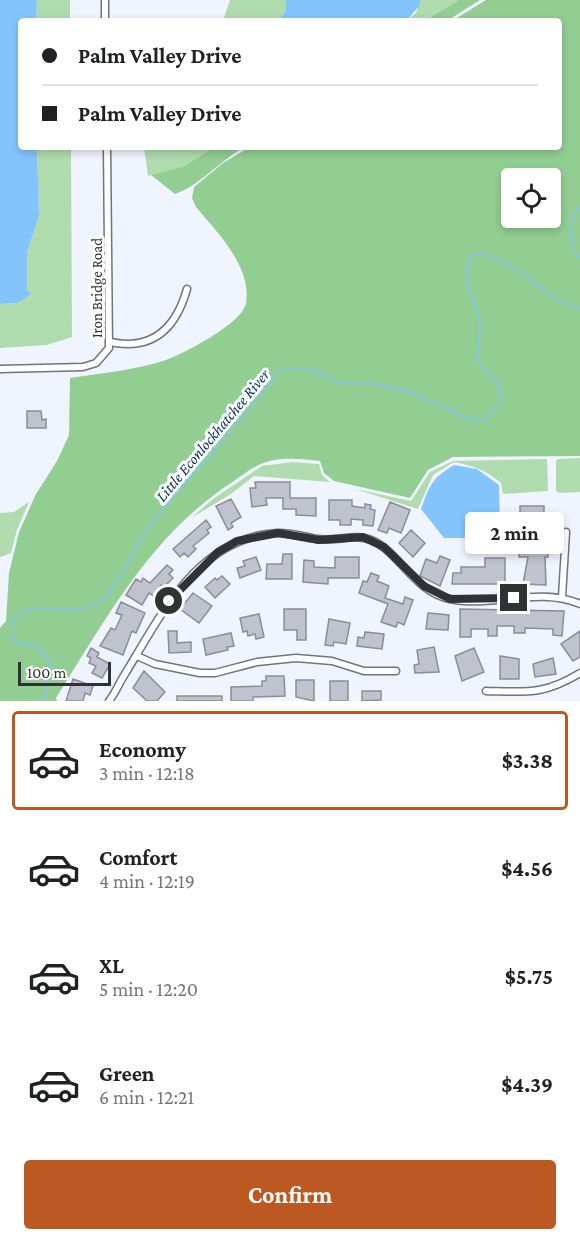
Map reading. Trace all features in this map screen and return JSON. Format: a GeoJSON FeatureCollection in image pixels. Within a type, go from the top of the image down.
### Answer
{"type":"FeatureCollection","features":[{"type":"Feature","properties":{"kind":"street"},"geometry":{"type":"LineString","coordinates":[[105,0],[105,18]]}},
{"type":"Feature","properties":{"kind":"street","name":"Iron Bridge Road"},"geometry":{"type":"LineString","coordinates":[[0,369],[83,367],[104,357],[110,342],[107,150]]}},
{"type":"Feature","properties":{"kind":"street"},"geometry":{"type":"LineString","coordinates":[[110,342],[137,344],[159,335],[179,312],[187,289]]}},
{"type":"Feature","properties":{"kind":"street"},"geometry":{"type":"LineString","coordinates":[[562,597],[566,532]]}},
{"type":"Feature","properties":{"kind":"street"},"geometry":{"type":"LineString","coordinates":[[109,701],[169,601],[207,562],[237,541],[278,533],[319,540],[363,537],[384,547],[424,586],[450,599],[562,597],[580,604]]}},
{"type":"Feature","properties":{"kind":"street"},"geometry":{"type":"LineString","coordinates":[[137,656],[155,664],[200,673],[215,673],[257,662],[296,658],[332,661],[364,670],[396,671]]}},
{"type":"Feature","properties":{"kind":"street"},"geometry":{"type":"LineString","coordinates":[[486,691],[547,690],[559,686],[580,673]]}},
{"type":"Feature","properties":{"kind":"green space"},"geometry":{"type":"Polygon","coordinates":[[[37,0],[70,0],[70,18],[36,18],[37,0]]]}},
{"type":"Feature","properties":{"kind":"green space"},"geometry":{"type":"Polygon","coordinates":[[[230,0],[286,0],[286,10],[281,18],[224,18],[230,0]]]}},
{"type":"Feature","properties":{"kind":"green space"},"geometry":{"type":"Polygon","coordinates":[[[420,0],[459,0],[429,18],[410,18],[416,13],[420,0]]]}},
{"type":"Feature","properties":{"kind":"green space"},"geometry":{"type":"Polygon","coordinates":[[[459,0],[480,0],[452,18],[429,18],[459,0]]]}},
{"type":"Feature","properties":{"kind":"green space"},"geometry":{"type":"Polygon","coordinates":[[[486,0],[580,0],[580,456],[453,457],[428,470],[410,498],[334,481],[324,473],[320,461],[283,459],[268,461],[253,468],[202,504],[153,553],[112,609],[56,698],[57,701],[0,701],[0,628],[6,621],[9,573],[19,532],[36,494],[57,461],[69,435],[70,378],[119,371],[166,360],[199,344],[224,328],[235,319],[246,303],[244,276],[223,239],[196,207],[192,198],[194,187],[223,163],[245,150],[562,150],[562,18],[457,18],[486,0]]]}},
{"type":"Feature","properties":{"kind":"green space"},"geometry":{"type":"Polygon","coordinates":[[[37,150],[71,150],[72,337],[47,345],[0,348],[0,304],[18,303],[27,290],[27,253],[39,216],[37,150]]]}},
{"type":"Feature","properties":{"kind":"green space"},"geometry":{"type":"Polygon","coordinates":[[[144,150],[210,150],[184,166],[148,176],[144,150]]]}},
{"type":"Feature","properties":{"kind":"green space"},"geometry":{"type":"Polygon","coordinates":[[[210,150],[240,150],[193,185],[175,194],[151,175],[184,166],[210,150]]]}},
{"type":"Feature","properties":{"kind":"green space"},"geometry":{"type":"Polygon","coordinates":[[[580,458],[580,492],[559,493],[556,491],[556,461],[580,458]]]}},
{"type":"Feature","properties":{"kind":"green space"},"geometry":{"type":"Polygon","coordinates":[[[547,459],[548,491],[503,494],[501,483],[490,475],[474,467],[454,462],[433,475],[418,509],[355,489],[411,501],[430,472],[453,461],[547,459]]]}},
{"type":"Feature","properties":{"kind":"green space"},"geometry":{"type":"Polygon","coordinates":[[[293,462],[319,464],[322,475],[330,482],[254,476],[231,494],[191,518],[213,499],[262,466],[293,462]]]}},
{"type":"Feature","properties":{"kind":"green space"},"geometry":{"type":"Polygon","coordinates":[[[29,502],[17,530],[11,553],[0,557],[0,513],[14,512],[29,502]]]}},
{"type":"Feature","properties":{"kind":"water"},"geometry":{"type":"Polygon","coordinates":[[[0,0],[37,0],[36,18],[18,18],[18,150],[37,150],[39,216],[27,253],[27,290],[31,294],[18,303],[0,304],[0,0]]]}},
{"type":"Feature","properties":{"kind":"water"},"geometry":{"type":"Polygon","coordinates":[[[286,0],[420,0],[420,5],[409,18],[281,18],[286,10],[286,0]]]}},
{"type":"Feature","properties":{"kind":"water"},"geometry":{"type":"Polygon","coordinates":[[[454,465],[477,469],[499,485],[500,529],[464,538],[444,538],[421,509],[432,483],[440,474],[454,465]]]}},
{"type":"Feature","properties":{"kind":"building"},"geometry":{"type":"Polygon","coordinates":[[[27,411],[41,411],[42,420],[46,419],[46,428],[27,428],[27,411]]]}},
{"type":"Feature","properties":{"kind":"building"},"geometry":{"type":"Polygon","coordinates":[[[255,482],[290,482],[290,498],[316,498],[316,516],[296,515],[296,509],[283,509],[283,498],[266,498],[267,505],[252,507],[250,488],[256,488],[255,482]]]}},
{"type":"Feature","properties":{"kind":"building"},"geometry":{"type":"Polygon","coordinates":[[[231,499],[241,517],[231,523],[233,527],[228,530],[216,506],[231,499]]]}},
{"type":"Feature","properties":{"kind":"building"},"geometry":{"type":"Polygon","coordinates":[[[329,500],[352,500],[352,506],[365,508],[365,504],[371,505],[370,509],[375,510],[373,526],[363,525],[363,520],[351,519],[351,525],[340,525],[340,520],[329,520],[329,500]]]}},
{"type":"Feature","properties":{"kind":"building"},"geometry":{"type":"Polygon","coordinates":[[[390,502],[410,510],[401,533],[389,528],[387,533],[378,530],[390,502]]]}},
{"type":"Feature","properties":{"kind":"building"},"geometry":{"type":"Polygon","coordinates":[[[520,506],[544,506],[544,547],[548,547],[548,557],[545,557],[546,585],[523,584],[528,557],[519,557],[519,547],[527,545],[527,530],[520,530],[520,506]]]}},
{"type":"Feature","properties":{"kind":"building"},"geometry":{"type":"Polygon","coordinates":[[[206,520],[211,527],[207,530],[209,533],[193,546],[196,549],[188,557],[184,553],[180,557],[173,549],[206,520]]]}},
{"type":"Feature","properties":{"kind":"building"},"geometry":{"type":"Polygon","coordinates":[[[411,530],[425,543],[413,557],[399,543],[411,530]]]}},
{"type":"Feature","properties":{"kind":"building"},"geometry":{"type":"Polygon","coordinates":[[[283,554],[292,554],[292,579],[266,579],[267,564],[282,564],[283,554]]]}},
{"type":"Feature","properties":{"kind":"building"},"geometry":{"type":"Polygon","coordinates":[[[440,556],[450,560],[440,586],[420,576],[426,559],[437,563],[440,556]]]}},
{"type":"Feature","properties":{"kind":"building"},"geometry":{"type":"Polygon","coordinates":[[[256,557],[261,570],[240,578],[237,568],[245,566],[243,561],[256,557]]]}},
{"type":"Feature","properties":{"kind":"building"},"geometry":{"type":"Polygon","coordinates":[[[335,557],[359,557],[359,578],[328,578],[328,584],[303,582],[304,560],[314,561],[314,567],[335,568],[335,557]]]}},
{"type":"Feature","properties":{"kind":"building"},"geometry":{"type":"Polygon","coordinates":[[[485,558],[505,558],[505,584],[452,584],[453,573],[461,573],[461,567],[485,567],[485,558]]]}},
{"type":"Feature","properties":{"kind":"building"},"geometry":{"type":"Polygon","coordinates":[[[167,565],[173,570],[169,574],[173,578],[163,588],[161,585],[154,596],[149,593],[142,605],[126,595],[136,579],[141,582],[143,578],[150,583],[167,565]]]}},
{"type":"Feature","properties":{"kind":"building"},"geometry":{"type":"Polygon","coordinates":[[[371,573],[379,576],[377,581],[389,586],[385,598],[403,604],[405,597],[413,600],[404,625],[398,622],[396,627],[381,622],[388,604],[359,593],[363,581],[367,582],[371,573]]]}},
{"type":"Feature","properties":{"kind":"building"},"geometry":{"type":"Polygon","coordinates":[[[222,576],[230,584],[215,598],[205,587],[215,578],[217,580],[222,576]]]}},
{"type":"Feature","properties":{"kind":"building"},"geometry":{"type":"Polygon","coordinates":[[[193,593],[212,606],[199,623],[180,609],[193,593]]]}},
{"type":"Feature","properties":{"kind":"building"},"geometry":{"type":"Polygon","coordinates":[[[121,602],[145,613],[136,633],[132,631],[123,655],[100,646],[111,628],[115,630],[122,615],[116,613],[121,602]]]}},
{"type":"Feature","properties":{"kind":"building"},"geometry":{"type":"Polygon","coordinates":[[[284,609],[306,609],[306,640],[297,640],[297,630],[284,630],[284,609]]]}},
{"type":"Feature","properties":{"kind":"building"},"geometry":{"type":"Polygon","coordinates":[[[460,609],[564,611],[562,636],[553,635],[553,629],[525,628],[525,633],[514,633],[514,626],[497,626],[497,636],[488,636],[488,629],[471,629],[471,637],[460,637],[460,609]]]}},
{"type":"Feature","properties":{"kind":"building"},"geometry":{"type":"Polygon","coordinates":[[[428,613],[449,615],[448,630],[426,629],[428,613]]]}},
{"type":"Feature","properties":{"kind":"building"},"geometry":{"type":"Polygon","coordinates":[[[259,614],[264,637],[256,639],[255,634],[248,636],[247,631],[243,632],[240,618],[259,614]]]}},
{"type":"Feature","properties":{"kind":"building"},"geometry":{"type":"Polygon","coordinates":[[[329,619],[350,623],[346,644],[334,642],[333,646],[325,645],[329,619]]]}},
{"type":"Feature","properties":{"kind":"building"},"geometry":{"type":"Polygon","coordinates":[[[168,631],[177,631],[177,643],[191,642],[191,652],[169,653],[168,631]]]}},
{"type":"Feature","properties":{"kind":"building"},"geometry":{"type":"Polygon","coordinates":[[[580,631],[580,657],[573,661],[561,644],[580,631]]]}},
{"type":"Feature","properties":{"kind":"building"},"geometry":{"type":"Polygon","coordinates":[[[365,632],[384,634],[382,649],[357,646],[358,637],[364,638],[365,632]]]}},
{"type":"Feature","properties":{"kind":"building"},"geometry":{"type":"Polygon","coordinates":[[[231,633],[234,646],[227,647],[228,650],[206,655],[203,639],[231,633]]]}},
{"type":"Feature","properties":{"kind":"building"},"geometry":{"type":"Polygon","coordinates":[[[434,647],[439,672],[415,673],[414,665],[419,664],[417,650],[434,647]]]}},
{"type":"Feature","properties":{"kind":"building"},"geometry":{"type":"Polygon","coordinates":[[[91,648],[99,653],[97,657],[110,664],[102,678],[92,673],[96,666],[89,663],[91,658],[87,656],[91,648]]]}},
{"type":"Feature","properties":{"kind":"building"},"geometry":{"type":"Polygon","coordinates":[[[474,648],[484,672],[462,681],[455,656],[474,648]]]}},
{"type":"Feature","properties":{"kind":"building"},"geometry":{"type":"Polygon","coordinates":[[[500,656],[519,659],[519,679],[500,679],[500,656]]]}},
{"type":"Feature","properties":{"kind":"building"},"geometry":{"type":"Polygon","coordinates":[[[553,658],[556,674],[535,677],[533,664],[553,658]]]}},
{"type":"Feature","properties":{"kind":"building"},"geometry":{"type":"Polygon","coordinates":[[[144,671],[165,692],[157,701],[147,701],[133,688],[144,671]]]}},
{"type":"Feature","properties":{"kind":"building"},"geometry":{"type":"Polygon","coordinates":[[[266,676],[284,676],[285,696],[253,697],[253,701],[231,701],[231,687],[262,686],[262,681],[266,681],[266,676]]]}},
{"type":"Feature","properties":{"kind":"building"},"geometry":{"type":"Polygon","coordinates":[[[73,679],[93,686],[90,695],[85,693],[83,701],[66,701],[73,679]]]}},
{"type":"Feature","properties":{"kind":"building"},"geometry":{"type":"Polygon","coordinates":[[[296,680],[314,680],[314,701],[296,697],[296,680]]]}},
{"type":"Feature","properties":{"kind":"building"},"geometry":{"type":"Polygon","coordinates":[[[330,681],[348,681],[348,701],[330,701],[330,681]]]}},
{"type":"Feature","properties":{"kind":"building"},"geometry":{"type":"Polygon","coordinates":[[[362,691],[381,691],[381,700],[362,701],[362,691]]]}},
{"type":"Feature","properties":{"kind":"building"},"geometry":{"type":"Polygon","coordinates":[[[177,696],[222,696],[222,701],[177,701],[177,696]]]}},
{"type":"Feature","properties":{"kind":"waterway","name":"Little Econlockhatchee River"},"geometry":{"type":"LineString","coordinates":[[580,207],[570,221],[574,251],[580,258]]}},
{"type":"Feature","properties":{"kind":"waterway","name":"Little Econlockhatchee River"},"geometry":{"type":"LineString","coordinates":[[44,701],[51,663],[36,645],[17,642],[12,635],[12,620],[33,609],[83,608],[95,605],[105,597],[159,513],[224,440],[282,368],[314,370],[338,383],[376,384],[412,393],[470,419],[484,421],[501,401],[500,388],[477,360],[480,322],[467,278],[468,263],[472,255],[487,256],[501,261],[557,299],[569,306],[580,308]]}},
{"type":"Feature","properties":{"kind":"route"},"geometry":{"type":"LineString","coordinates":[[169,601],[193,574],[218,552],[237,541],[278,533],[319,540],[363,537],[384,547],[413,578],[437,594],[450,599],[514,598]]}}]}
